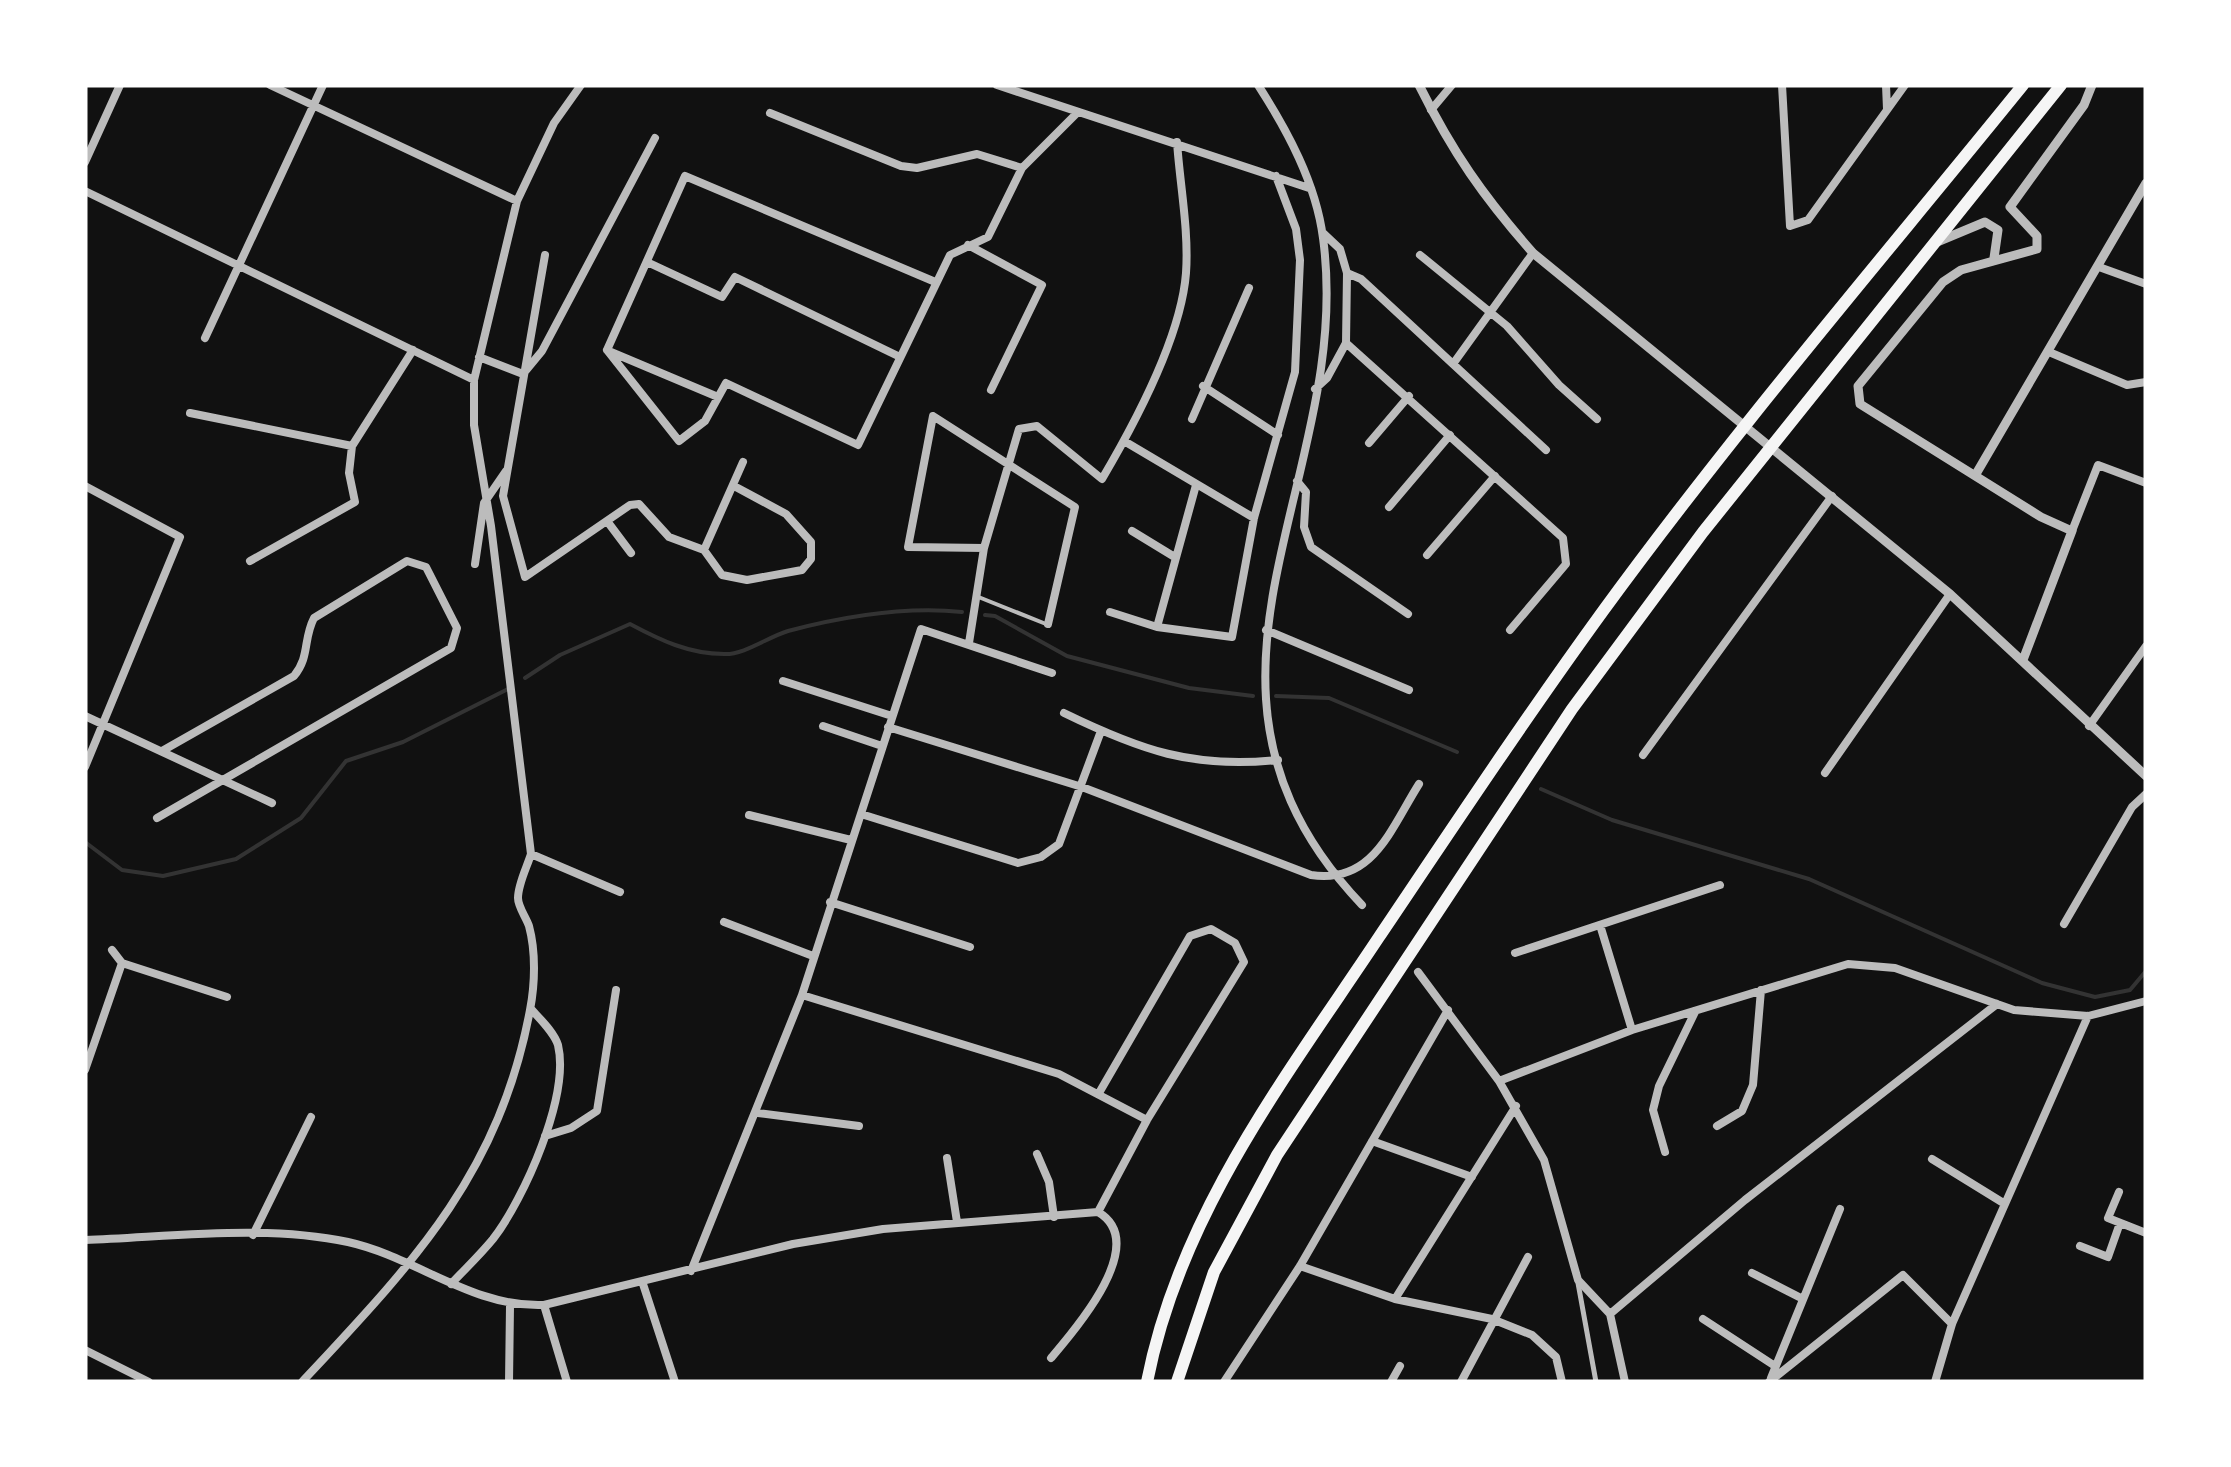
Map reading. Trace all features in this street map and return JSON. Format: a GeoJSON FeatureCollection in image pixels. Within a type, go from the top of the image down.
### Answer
{"type":"FeatureCollection","features":[{"type":"Feature","properties":{"kind":"highway"},"geometry":{"type":"LineString","coordinates":[[1147,1382],[1184,1256],[1211,1200],[1246,1136],[1419,878],[1604,610],[1678,512],[2023,85]]}},
{"type":"Feature","properties":{"kind":"highway"},"geometry":{"type":"LineString","coordinates":[[1177,1382],[1193,1327],[1244,1212],[1468,863],[1627,630],[2060,85]]}},
{"type":"Feature","properties":{"kind":"street"},"geometry":{"type":"LineString","coordinates":[[85,162],[120,85]]}},
{"type":"Feature","properties":{"kind":"street"},"geometry":{"type":"LineString","coordinates":[[270,85],[517,201]]}},
{"type":"Feature","properties":{"kind":"street"},"geometry":{"type":"LineString","coordinates":[[206,338],[323,85]]}},
{"type":"Feature","properties":{"kind":"street"},"geometry":{"type":"LineString","coordinates":[[302,1382],[410,1266],[467,1186],[509,1090],[530,1008],[534,974],[530,928],[518,899],[531,854],[491,526],[484,503],[474,425],[474,380],[517,201],[554,123],[580,85]]}},
{"type":"Feature","properties":{"kind":"street"},"geometry":{"type":"LineString","coordinates":[[997,85],[1309,188]]}},
{"type":"Feature","properties":{"kind":"street"},"geometry":{"type":"LineString","coordinates":[[1258,85],[1296,148],[1323,233],[1326,307],[1297,481],[1266,630],[1264,694],[1278,760],[1308,836],[1362,905]]}},
{"type":"Feature","properties":{"kind":"street"},"geometry":{"type":"LineString","coordinates":[[1418,85],[1449,148],[1533,253],[1785,463],[1832,496],[1950,594],[2146,776]]}},
{"type":"Feature","properties":{"kind":"street"},"geometry":{"type":"LineString","coordinates":[[1431,110],[1452,85]]}},
{"type":"Feature","properties":{"kind":"street"},"geometry":{"type":"LineString","coordinates":[[1782,85],[1790,226],[1808,220],[1905,85]]}},
{"type":"Feature","properties":{"kind":"street"},"geometry":{"type":"LineString","coordinates":[[1886,85],[1887,109]]}},
{"type":"Feature","properties":{"kind":"street"},"geometry":{"type":"LineString","coordinates":[[2072,531],[2041,517],[1860,404],[1856,395],[1858,386],[1943,282],[1994,258],[2036,248],[2037,236],[2010,207],[2084,105],[2092,85]]}},
{"type":"Feature","properties":{"kind":"street"},"geometry":{"type":"LineString","coordinates":[[770,113],[901,166],[917,168],[977,154],[1022,168]]}},
{"type":"Feature","properties":{"kind":"street"},"geometry":{"type":"LineString","coordinates":[[607,350],[679,441],[706,421],[726,383],[858,445],[950,255],[988,236],[1022,168],[1078,113]]}},
{"type":"Feature","properties":{"kind":"street"},"geometry":{"type":"LineString","coordinates":[[523,374],[542,351],[656,138]]}},
{"type":"Feature","properties":{"kind":"street"},"geometry":{"type":"LineString","coordinates":[[969,643],[984,548],[1019,429],[1028,424],[1038,426],[1102,479],[1124,441],[1181,311],[1186,270],[1177,142]]}},
{"type":"Feature","properties":{"kind":"street"},"geometry":{"type":"LineString","coordinates":[[607,350],[685,176],[934,282]]}},
{"type":"Feature","properties":{"kind":"street"},"geometry":{"type":"LineString","coordinates":[[1110,612],[1157,627],[1232,637],[1254,518],[1295,372],[1300,260],[1296,230],[1276,176]]}},
{"type":"Feature","properties":{"kind":"street"},"geometry":{"type":"LineString","coordinates":[[1976,474],[2146,182]]}},
{"type":"Feature","properties":{"kind":"street"},"geometry":{"type":"LineString","coordinates":[[85,191],[474,380]]}},
{"type":"Feature","properties":{"kind":"street"},"geometry":{"type":"LineString","coordinates":[[1934,243],[1985,222],[1998,230],[1994,258]]}},
{"type":"Feature","properties":{"kind":"street"},"geometry":{"type":"LineString","coordinates":[[1314,389],[1328,378],[1346,343],[1347,272],[1340,249],[1323,233]]}},
{"type":"Feature","properties":{"kind":"street"},"geometry":{"type":"LineString","coordinates":[[968,246],[1042,284],[991,390]]}},
{"type":"Feature","properties":{"kind":"street"},"geometry":{"type":"LineString","coordinates":[[1452,364],[1533,253]]}},
{"type":"Feature","properties":{"kind":"street"},"geometry":{"type":"LineString","coordinates":[[1420,254],[1490,312],[1598,419]]}},
{"type":"Feature","properties":{"kind":"street"},"geometry":{"type":"LineString","coordinates":[[545,255],[503,496],[524,578],[639,504],[670,538],[704,550],[722,575],[746,580],[802,570],[811,559],[811,542],[799,527],[786,514],[734,486]]}},
{"type":"Feature","properties":{"kind":"street"},"geometry":{"type":"LineString","coordinates":[[646,262],[722,297],[735,276],[898,356]]}},
{"type":"Feature","properties":{"kind":"street"},"geometry":{"type":"LineString","coordinates":[[2099,267],[2146,284]]}},
{"type":"Feature","properties":{"kind":"street"},"geometry":{"type":"LineString","coordinates":[[1347,272],[1361,278],[1546,450]]}},
{"type":"Feature","properties":{"kind":"street"},"geometry":{"type":"LineString","coordinates":[[1192,419],[1202,386],[1249,288]]}},
{"type":"Feature","properties":{"kind":"street"},"geometry":{"type":"LineString","coordinates":[[1346,343],[1563,538],[1566,564],[1510,630]]}},
{"type":"Feature","properties":{"kind":"street"},"geometry":{"type":"LineString","coordinates":[[250,561],[355,502],[349,473],[352,446],[413,350]]}},
{"type":"Feature","properties":{"kind":"street"},"geometry":{"type":"LineString","coordinates":[[607,350],[718,397]]}},
{"type":"Feature","properties":{"kind":"street"},"geometry":{"type":"LineString","coordinates":[[2049,352],[2127,385],[2146,382]]}},
{"type":"Feature","properties":{"kind":"street"},"geometry":{"type":"LineString","coordinates":[[479,357],[523,374]]}},
{"type":"Feature","properties":{"kind":"street"},"geometry":{"type":"LineString","coordinates":[[1202,386],[1278,434]]}},
{"type":"Feature","properties":{"kind":"street"},"geometry":{"type":"LineString","coordinates":[[1370,442],[1409,396]]}},
{"type":"Feature","properties":{"kind":"street"},"geometry":{"type":"LineString","coordinates":[[190,413],[352,446]]}},
{"type":"Feature","properties":{"kind":"street"},"geometry":{"type":"LineString","coordinates":[[984,548],[908,547],[933,416],[1075,506],[1048,624]]}},
{"type":"Feature","properties":{"kind":"street"},"geometry":{"type":"LineString","coordinates":[[1389,508],[1450,435]]}},
{"type":"Feature","properties":{"kind":"street"},"geometry":{"type":"LineString","coordinates":[[1124,441],[1254,518]]}},
{"type":"Feature","properties":{"kind":"street"},"geometry":{"type":"LineString","coordinates":[[704,550],[743,462]]}},
{"type":"Feature","properties":{"kind":"street"},"geometry":{"type":"LineString","coordinates":[[2023,660],[2098,465],[2146,483]]}},
{"type":"Feature","properties":{"kind":"street"},"geometry":{"type":"LineString","coordinates":[[475,564],[484,503],[507,469]]}},
{"type":"Feature","properties":{"kind":"street"},"geometry":{"type":"LineString","coordinates":[[1426,554],[1494,476]]}},
{"type":"Feature","properties":{"kind":"street"},"geometry":{"type":"LineString","coordinates":[[1297,481],[1306,492],[1304,526],[1310,547],[1408,614]]}},
{"type":"Feature","properties":{"kind":"street"},"geometry":{"type":"LineString","coordinates":[[1157,627],[1173,556],[1196,485]]}},
{"type":"Feature","properties":{"kind":"street"},"geometry":{"type":"LineString","coordinates":[[85,486],[180,537],[85,767]]}},
{"type":"Feature","properties":{"kind":"street"},"geometry":{"type":"LineString","coordinates":[[1642,755],[1832,496]]}},
{"type":"Feature","properties":{"kind":"street"},"geometry":{"type":"LineString","coordinates":[[608,521],[631,553]]}},
{"type":"Feature","properties":{"kind":"street"},"geometry":{"type":"LineString","coordinates":[[1132,532],[1173,556]]}},
{"type":"Feature","properties":{"kind":"street"},"geometry":{"type":"LineString","coordinates":[[157,818],[452,648],[457,628],[426,567],[408,561],[314,618],[308,631],[304,665],[294,676],[162,752]]}},
{"type":"Feature","properties":{"kind":"street"},"geometry":{"type":"LineString","coordinates":[[1825,773],[1950,594]]}},
{"type":"Feature","properties":{"kind":"street"},"geometry":{"type":"LineString","coordinates":[[690,1271],[758,1113],[802,995],[921,629],[1052,673]]}},
{"type":"Feature","properties":{"kind":"street"},"geometry":{"type":"LineString","coordinates":[[1266,630],[1409,690]]}},
{"type":"Feature","properties":{"kind":"street"},"geometry":{"type":"LineString","coordinates":[[2090,726],[2146,646]]}},
{"type":"Feature","properties":{"kind":"street"},"geometry":{"type":"LineString","coordinates":[[783,681],[892,716]]}},
{"type":"Feature","properties":{"kind":"street"},"geometry":{"type":"LineString","coordinates":[[1064,713],[1101,731],[1206,764],[1278,760]]}},
{"type":"Feature","properties":{"kind":"street"},"geometry":{"type":"LineString","coordinates":[[85,716],[272,803]]}},
{"type":"Feature","properties":{"kind":"street"},"geometry":{"type":"LineString","coordinates":[[822,726],[882,746]]}},
{"type":"Feature","properties":{"kind":"street"},"geometry":{"type":"LineString","coordinates":[[888,727],[1082,786],[1310,875],[1338,879],[1372,859],[1419,784]]}},
{"type":"Feature","properties":{"kind":"street"},"geometry":{"type":"LineString","coordinates":[[861,814],[1018,863],[1041,857],[1059,844],[1101,731]]}},
{"type":"Feature","properties":{"kind":"street"},"geometry":{"type":"LineString","coordinates":[[2064,924],[2132,807],[2146,794]]}},
{"type":"Feature","properties":{"kind":"street"},"geometry":{"type":"LineString","coordinates":[[749,815],[851,840]]}},
{"type":"Feature","properties":{"kind":"street"},"geometry":{"type":"LineString","coordinates":[[531,854],[620,892]]}},
{"type":"Feature","properties":{"kind":"street"},"geometry":{"type":"LineString","coordinates":[[1515,953],[1720,884]]}},
{"type":"Feature","properties":{"kind":"street"},"geometry":{"type":"LineString","coordinates":[[830,902],[970,947]]}},
{"type":"Feature","properties":{"kind":"street"},"geometry":{"type":"LineString","coordinates":[[724,922],[812,956]]}},
{"type":"Feature","properties":{"kind":"street"},"geometry":{"type":"LineString","coordinates":[[1600,925],[1632,1030]]}},
{"type":"Feature","properties":{"kind":"street"},"geometry":{"type":"LineString","coordinates":[[1098,1212],[1147,1120],[1244,962],[1242,951],[1211,929],[1190,936],[1099,1094]]}},
{"type":"Feature","properties":{"kind":"street"},"geometry":{"type":"LineString","coordinates":[[112,950],[122,964],[227,996]]}},
{"type":"Feature","properties":{"kind":"street"},"geometry":{"type":"LineString","coordinates":[[1499,1081],[1632,1030],[1848,964],[1872,963],[1997,1004],[2088,1016],[2146,1001]]}},
{"type":"Feature","properties":{"kind":"street"},"geometry":{"type":"LineString","coordinates":[[85,1070],[122,964]]}},
{"type":"Feature","properties":{"kind":"street"},"geometry":{"type":"LineString","coordinates":[[1418,972],[1516,1106],[1554,1188],[1578,1280],[1596,1382]]}},
{"type":"Feature","properties":{"kind":"street"},"geometry":{"type":"LineString","coordinates":[[544,1136],[571,1128],[597,1111],[616,990]]}},
{"type":"Feature","properties":{"kind":"street"},"geometry":{"type":"LineString","coordinates":[[1717,1126],[1742,1111],[1753,1085],[1761,990]]}},
{"type":"Feature","properties":{"kind":"street"},"geometry":{"type":"LineString","coordinates":[[802,995],[1047,1070],[1147,1120]]}},
{"type":"Feature","properties":{"kind":"street"},"geometry":{"type":"LineString","coordinates":[[1610,1314],[1744,1200],[1997,1004]]}},
{"type":"Feature","properties":{"kind":"street"},"geometry":{"type":"LineString","coordinates":[[451,1284],[494,1238],[519,1195],[544,1136],[560,1060],[557,1040],[530,1008]]}},
{"type":"Feature","properties":{"kind":"street"},"geometry":{"type":"LineString","coordinates":[[1224,1382],[1300,1266],[1448,1010]]}},
{"type":"Feature","properties":{"kind":"street"},"geometry":{"type":"LineString","coordinates":[[1665,1152],[1654,1110],[1660,1086],[1695,1012]]}},
{"type":"Feature","properties":{"kind":"street"},"geometry":{"type":"LineString","coordinates":[[1936,1382],[1952,1324],[2088,1016]]}},
{"type":"Feature","properties":{"kind":"street"},"geometry":{"type":"LineString","coordinates":[[1395,1299],[1516,1106]]}},
{"type":"Feature","properties":{"kind":"street"},"geometry":{"type":"LineString","coordinates":[[758,1113],[859,1126]]}},
{"type":"Feature","properties":{"kind":"street"},"geometry":{"type":"LineString","coordinates":[[253,1235],[311,1117]]}},
{"type":"Feature","properties":{"kind":"street"},"geometry":{"type":"LineString","coordinates":[[1372,1140],[1472,1178]]}},
{"type":"Feature","properties":{"kind":"street"},"geometry":{"type":"LineString","coordinates":[[1037,1154],[1049,1182],[1054,1217]]}},
{"type":"Feature","properties":{"kind":"street"},"geometry":{"type":"LineString","coordinates":[[947,1158],[958,1222]]}},
{"type":"Feature","properties":{"kind":"street"},"geometry":{"type":"LineString","coordinates":[[1932,1158],[2006,1204]]}},
{"type":"Feature","properties":{"kind":"street"},"geometry":{"type":"LineString","coordinates":[[2118,1192],[2108,1218],[2146,1232]]}},
{"type":"Feature","properties":{"kind":"street"},"geometry":{"type":"LineString","coordinates":[[1769,1382],[1840,1210]]}},
{"type":"Feature","properties":{"kind":"street"},"geometry":{"type":"LineString","coordinates":[[85,1240],[253,1235],[350,1242],[510,1306],[544,1305],[643,1284],[792,1244],[883,1228],[1098,1212],[1109,1218],[1114,1230],[1110,1265],[1088,1316],[1051,1358]]}},
{"type":"Feature","properties":{"kind":"street"},"geometry":{"type":"LineString","coordinates":[[2080,1246],[2108,1257],[2120,1222]]}},
{"type":"Feature","properties":{"kind":"street"},"geometry":{"type":"LineString","coordinates":[[1461,1382],[1528,1256]]}},
{"type":"Feature","properties":{"kind":"street"},"geometry":{"type":"LineString","coordinates":[[1300,1266],[1395,1299],[1492,1319],[1547,1344],[1556,1357],[1562,1382]]}},
{"type":"Feature","properties":{"kind":"street"},"geometry":{"type":"LineString","coordinates":[[1752,1273],[1801,1298]]}},
{"type":"Feature","properties":{"kind":"street"},"geometry":{"type":"LineString","coordinates":[[1769,1382],[1903,1275],[1952,1324]]}},
{"type":"Feature","properties":{"kind":"street"},"geometry":{"type":"LineString","coordinates":[[1578,1280],[1610,1314],[1625,1382]]}},
{"type":"Feature","properties":{"kind":"street"},"geometry":{"type":"LineString","coordinates":[[643,1284],[675,1382]]}},
{"type":"Feature","properties":{"kind":"street"},"geometry":{"type":"LineString","coordinates":[[544,1305],[567,1382]]}},
{"type":"Feature","properties":{"kind":"street"},"geometry":{"type":"LineString","coordinates":[[509,1382],[510,1306]]}},
{"type":"Feature","properties":{"kind":"street"},"geometry":{"type":"LineString","coordinates":[[1702,1319],[1775,1366]]}},
{"type":"Feature","properties":{"kind":"street"},"geometry":{"type":"LineString","coordinates":[[85,1350],[148,1382]]}},
{"type":"Feature","properties":{"kind":"street"},"geometry":{"type":"LineString","coordinates":[[1391,1382],[1400,1366]]}},
{"type":"Feature","properties":{"kind":"lane"},"geometry":{"type":"LineString","coordinates":[[976,596],[1048,624]]}},
{"type":"Feature","properties":{"kind":"waterway"},"geometry":{"type":"LineString","coordinates":[[525,678],[560,655],[630,624],[687,649],[724,654],[740,652],[788,631],[853,617],[896,611],[962,612]]}},
{"type":"Feature","properties":{"kind":"waterway"},"geometry":{"type":"LineString","coordinates":[[985,615],[995,616],[1067,656],[1189,688],[1253,696]]}},
{"type":"Feature","properties":{"kind":"waterway"},"geometry":{"type":"LineString","coordinates":[[85,842],[122,870],[163,876],[236,859],[301,818],[346,761],[403,742],[508,689]]}},
{"type":"Feature","properties":{"kind":"waterway"},"geometry":{"type":"LineString","coordinates":[[1276,696],[1329,698],[1457,752]]}},
{"type":"Feature","properties":{"kind":"waterway"},"geometry":{"type":"LineString","coordinates":[[1541,789],[1612,820],[1809,879],[2042,983],[2095,997],[2130,990],[2146,971]]}}]}
